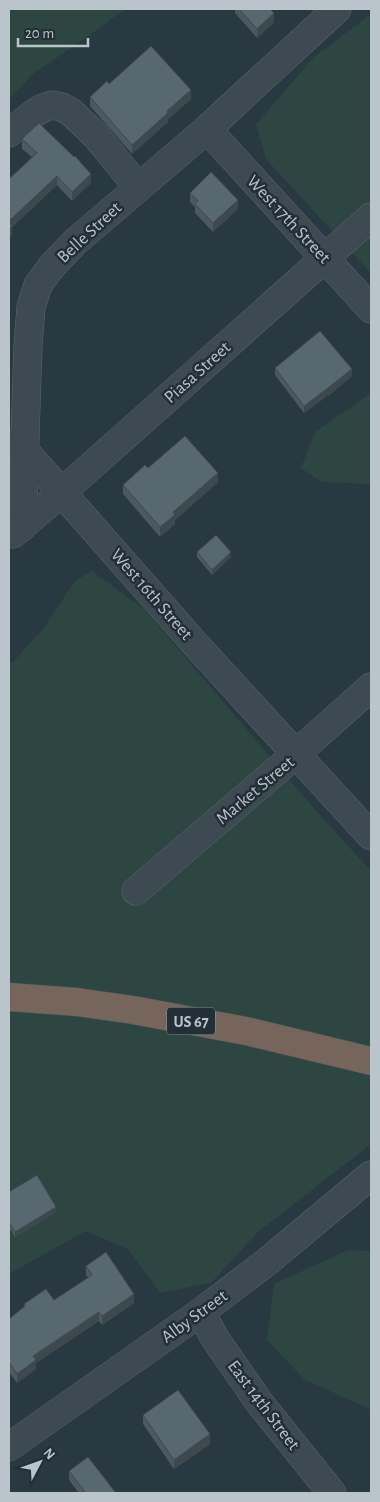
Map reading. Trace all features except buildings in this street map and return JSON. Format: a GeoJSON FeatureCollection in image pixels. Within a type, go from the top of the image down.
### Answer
{"type":"FeatureCollection","features":[{"type":"Feature","properties":{"kind":"highway","name":"US 67"},"geometry":{"type":"LineString","coordinates":[[9,997],[77,1002],[133,1010],[246,1031],[371,1061]]}},
{"type":"Feature","properties":{"kind":"street","name":"Belle Street"},"geometry":{"type":"LineString","coordinates":[[15,532],[16,441],[31,307],[38,285],[52,266],[75,242],[207,129],[337,9]]}},
{"type":"Feature","properties":{"kind":"street"},"geometry":{"type":"LineString","coordinates":[[9,133],[43,108],[52,106],[62,107],[72,113],[96,136],[138,187]]}},
{"type":"Feature","properties":{"kind":"street","name":"West 17th Street"},"geometry":{"type":"LineString","coordinates":[[207,129],[371,309]]}},
{"type":"Feature","properties":{"kind":"street","name":"Piasa Street"},"geometry":{"type":"LineString","coordinates":[[15,532],[371,217]]}},
{"type":"Feature","properties":{"kind":"street","name":"West 16th Street"},"geometry":{"type":"LineString","coordinates":[[16,441],[196,645],[371,836]]}},
{"type":"Feature","properties":{"kind":"street","name":"Market Street"},"geometry":{"type":"LineString","coordinates":[[136,891],[371,687]]}},
{"type":"Feature","properties":{"kind":"street","name":"Alby Street"},"geometry":{"type":"LineString","coordinates":[[9,1447],[202,1312],[268,1261],[371,1175]]}},
{"type":"Feature","properties":{"kind":"street","name":"East 14th Street"},"geometry":{"type":"LineString","coordinates":[[202,1312],[214,1337],[260,1402],[332,1493]]}},
{"type":"Feature","properties":{"kind":"green space"},"geometry":{"type":"Polygon","coordinates":[[[9,9],[125,9],[34,73],[9,99],[9,9]]]}},
{"type":"Feature","properties":{"kind":"green space"},"geometry":{"type":"Polygon","coordinates":[[[371,14],[371,273],[266,159],[256,124],[314,57],[371,14]]]}},
{"type":"Feature","properties":{"kind":"green space"},"geometry":{"type":"Polygon","coordinates":[[[371,393],[371,486],[368,484],[322,482],[301,468],[315,432],[371,393]]]}},
{"type":"Feature","properties":{"kind":"green space"},"geometry":{"type":"Polygon","coordinates":[[[92,571],[145,610],[319,814],[371,871],[371,1144],[258,1232],[211,1283],[160,1293],[128,1249],[86,1231],[9,1274],[9,664],[43,629],[74,582],[92,571]]]}},
{"type":"Feature","properties":{"kind":"green space"},"geometry":{"type":"Polygon","coordinates":[[[348,1250],[371,1251],[371,1410],[304,1379],[267,1340],[274,1284],[348,1250]]]}}]}
